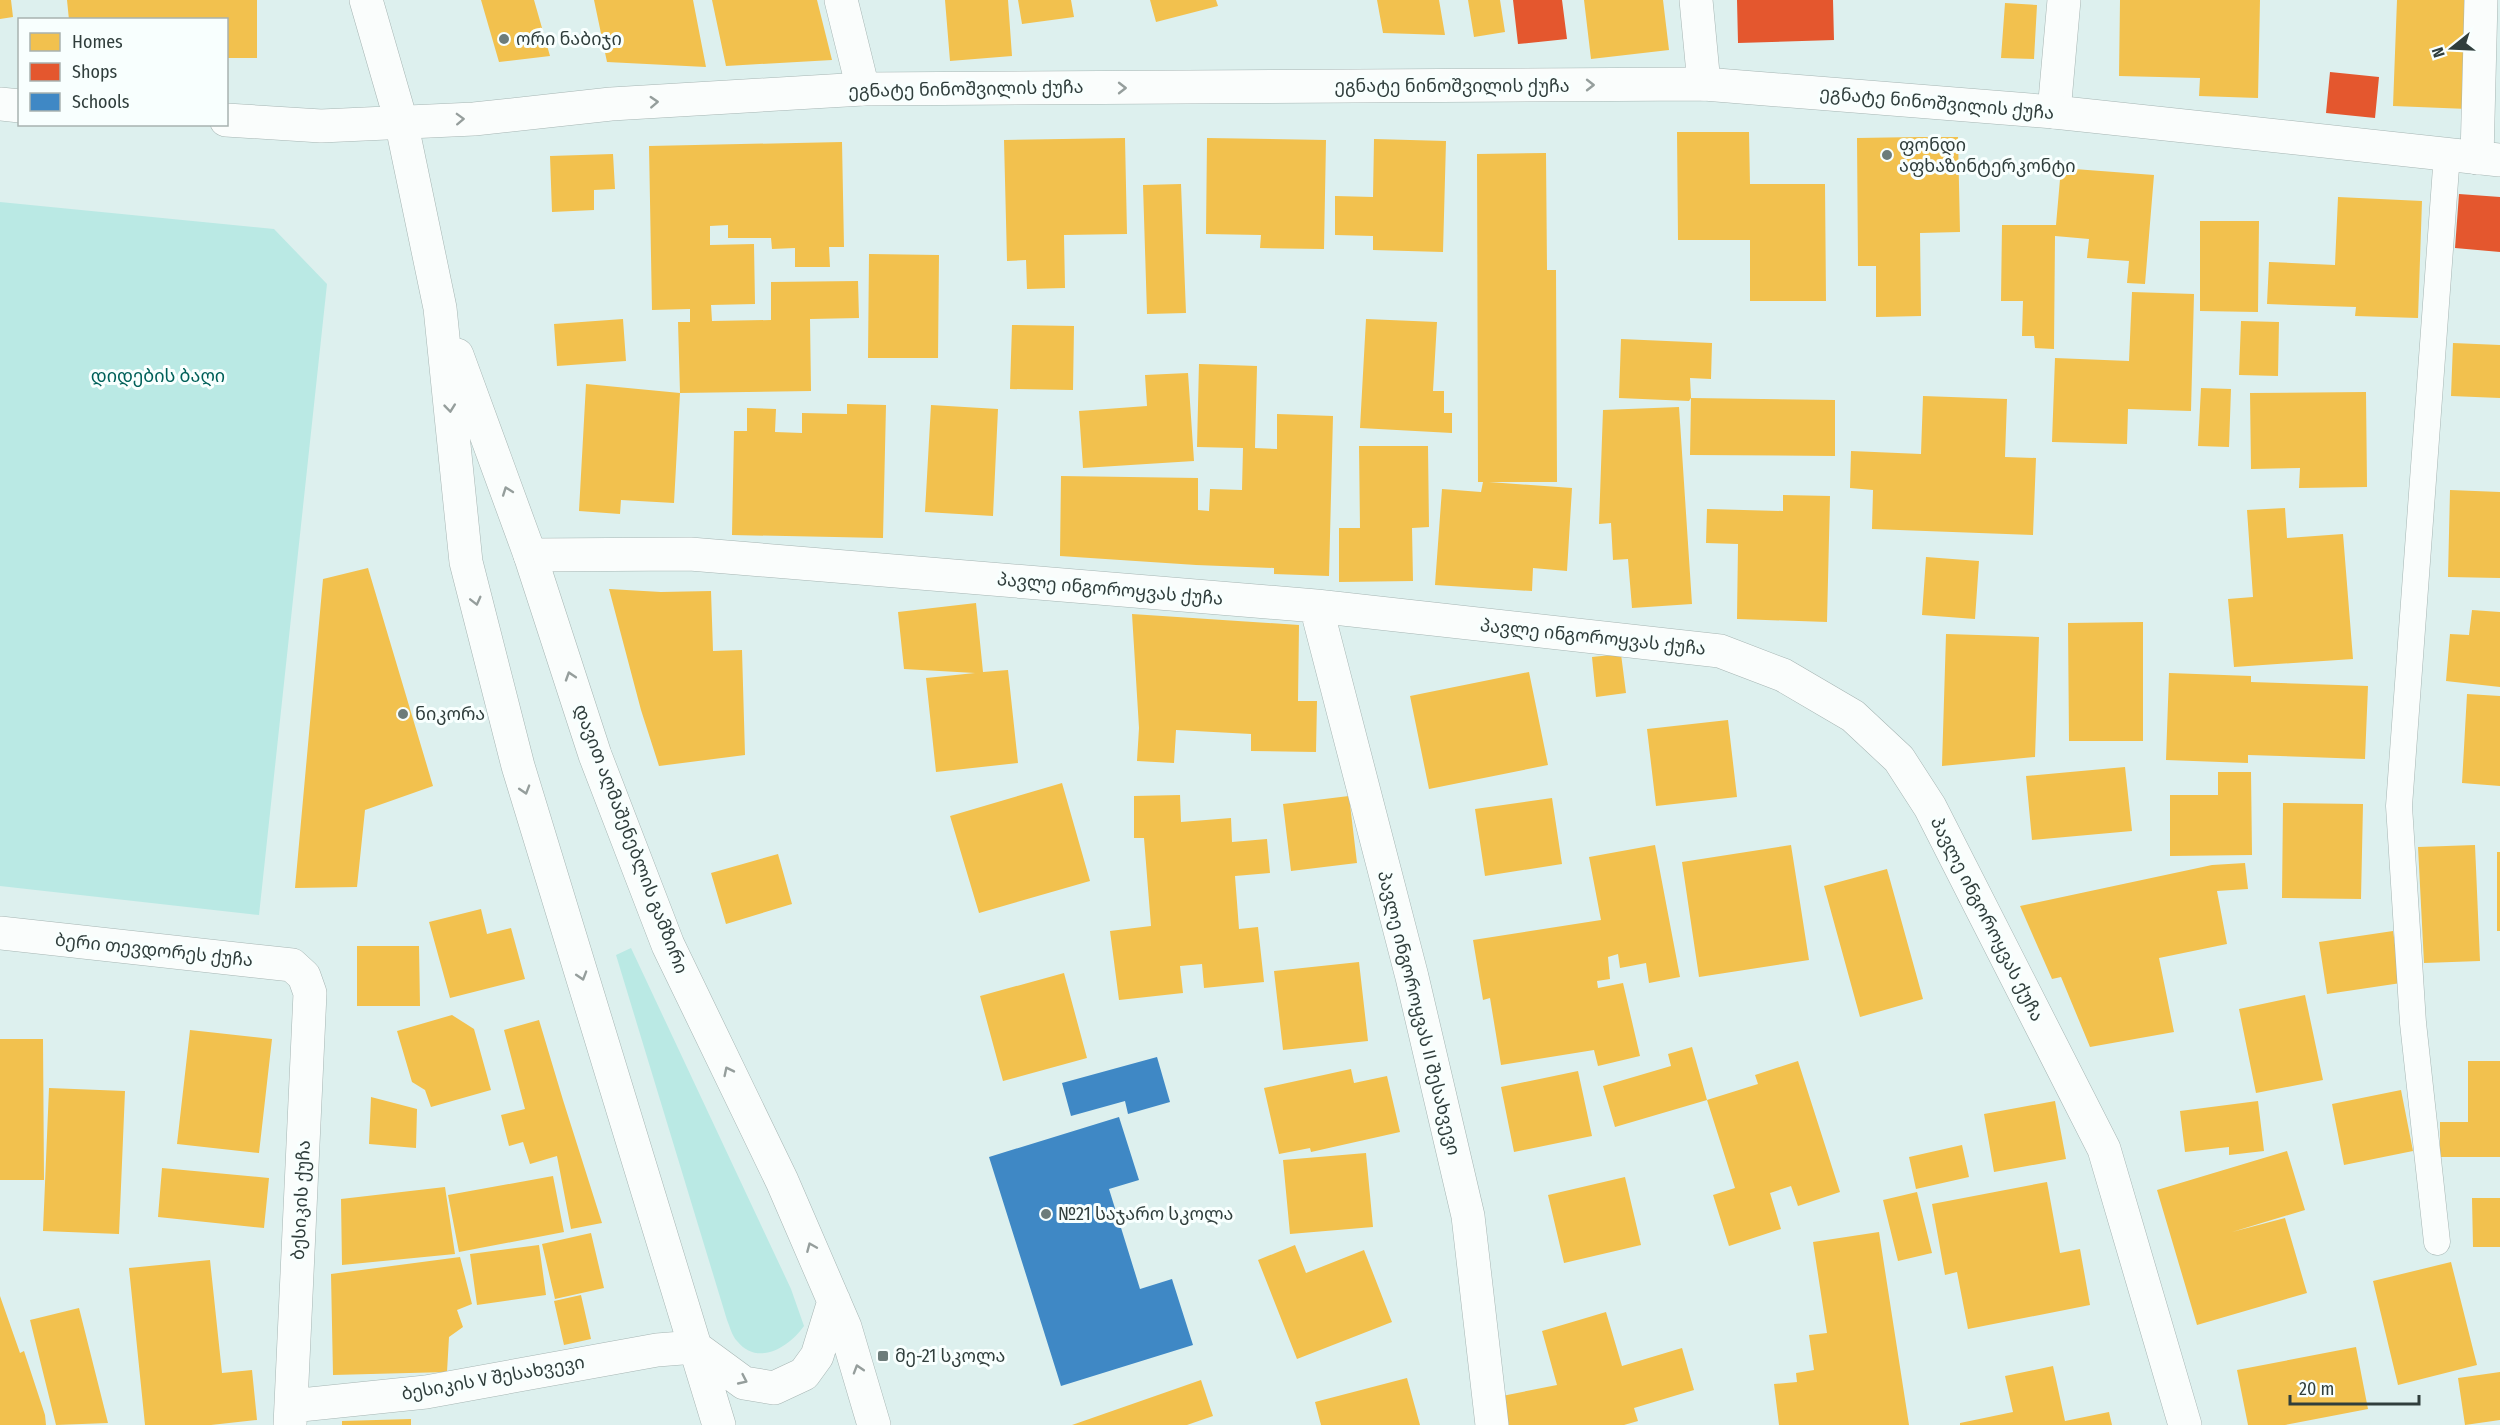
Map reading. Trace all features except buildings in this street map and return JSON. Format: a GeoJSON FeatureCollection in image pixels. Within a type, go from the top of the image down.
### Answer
{"type":"FeatureCollection","features":[{"type":"Feature","properties":{"kind":"main road","name":"დავით აღმაშენებლის გამზირი"},"geometry":{"type":"LineString","coordinates":[[366,0],[401,121],[440,308],[465,562],[518,765],[719,1425]]}},
{"type":"Feature","properties":{"kind":"main road"},"geometry":{"type":"LineString","coordinates":[[841,0],[862,89]]}},
{"type":"Feature","properties":{"kind":"main road"},"geometry":{"type":"LineString","coordinates":[[1696,0],[1704,84]]}},
{"type":"Feature","properties":{"kind":"main road"},"geometry":{"type":"LineString","coordinates":[[2054,112],[2064,0]]}},
{"type":"Feature","properties":{"kind":"main road"},"geometry":{"type":"LineString","coordinates":[[2475,157],[2481,0]]}},
{"type":"Feature","properties":{"kind":"main road","name":"ეგნატე ნინოშვილის ქუჩა"},"geometry":{"type":"LineString","coordinates":[[228,120],[321,126],[474,119],[611,104],[862,89],[1704,84],[2054,112],[2475,157]]}},
{"type":"Feature","properties":{"kind":"main road"},"geometry":{"type":"LineString","coordinates":[[0,104],[18,106]]}},
{"type":"Feature","properties":{"kind":"main road","name":"დავით აღმაშენებლის გამზირი"},"geometry":{"type":"LineString","coordinates":[[440,308],[530,555],[595,756],[668,945],[782,1181],[834,1301],[845,1327],[874,1425]]}},
{"type":"Feature","properties":{"kind":"main road","name":"პავლე ინგოროყვას ქუჩა"},"geometry":{"type":"LineString","coordinates":[[530,555],[690,554],[1316,606],[1720,651],[1783,675],[1853,716],[1899,759],[1930,807],[2104,1149],[2185,1425]]}},
{"type":"Feature","properties":{"kind":"main road","name":"პავლე ინგოროყვას II შესახვევი"},"geometry":{"type":"LineString","coordinates":[[1316,606],[1412,977],[1468,1216],[1492,1425]]}},
{"type":"Feature","properties":{"kind":"main road","name":"ბერი თევდორეს ქუჩა"},"geometry":{"type":"LineString","coordinates":[[0,933],[292,965],[304,976]]}},
{"type":"Feature","properties":{"kind":"main road","name":"ბესიკის ქუჩა"},"geometry":{"type":"LineString","coordinates":[[290,1415],[310,993],[304,976]]}},
{"type":"Feature","properties":{"kind":"main road"},"geometry":{"type":"LineString","coordinates":[[695,1347],[744,1383],[774,1388],[804,1374],[817,1356],[834,1301]]}},
{"type":"Feature","properties":{"kind":"main road","name":"ბესიკის V შესახვევი"},"geometry":{"type":"LineString","coordinates":[[290,1415],[657,1350],[695,1347]]}},
{"type":"Feature","properties":{"kind":"lane"},"geometry":{"type":"LineString","coordinates":[[2438,1242],[2413,1023],[2399,806],[2475,157]]}},
{"type":"Feature","properties":{"kind":"green space","name":"დიდების ბაღი"},"geometry":{"type":"Polygon","coordinates":[[[0,202],[274,229],[327,284],[259,915],[0,886],[0,202]]]}},
{"type":"Feature","properties":{"kind":"green space"},"geometry":{"type":"Polygon","coordinates":[[[631,948],[791,1289],[804,1326],[790,1341],[773,1351],[754,1353],[745,1349],[734,1337],[727,1320],[616,955],[631,948]]]}},
{"type":"Feature","properties":{"kind":"place","name":"ორი ნაბიჯი"},"geometry":{"type":"Point","coordinates":[504,39]}},
{"type":"Feature","properties":{"kind":"place","name":"ფონდი აფხაზინტერკონტი"},"geometry":{"type":"Point","coordinates":[1887,155]}},
{"type":"Feature","properties":{"kind":"place","name":"ნიკორა"},"geometry":{"type":"Point","coordinates":[403,714]}},
{"type":"Feature","properties":{"kind":"place","name":"№21 საჯარო სკოლა"},"geometry":{"type":"Point","coordinates":[1046,1214]}},
{"type":"Feature","properties":{"kind":"place","name":"მე-21 სკოლა"},"geometry":{"type":"Point","coordinates":[883,1356]}}]}
